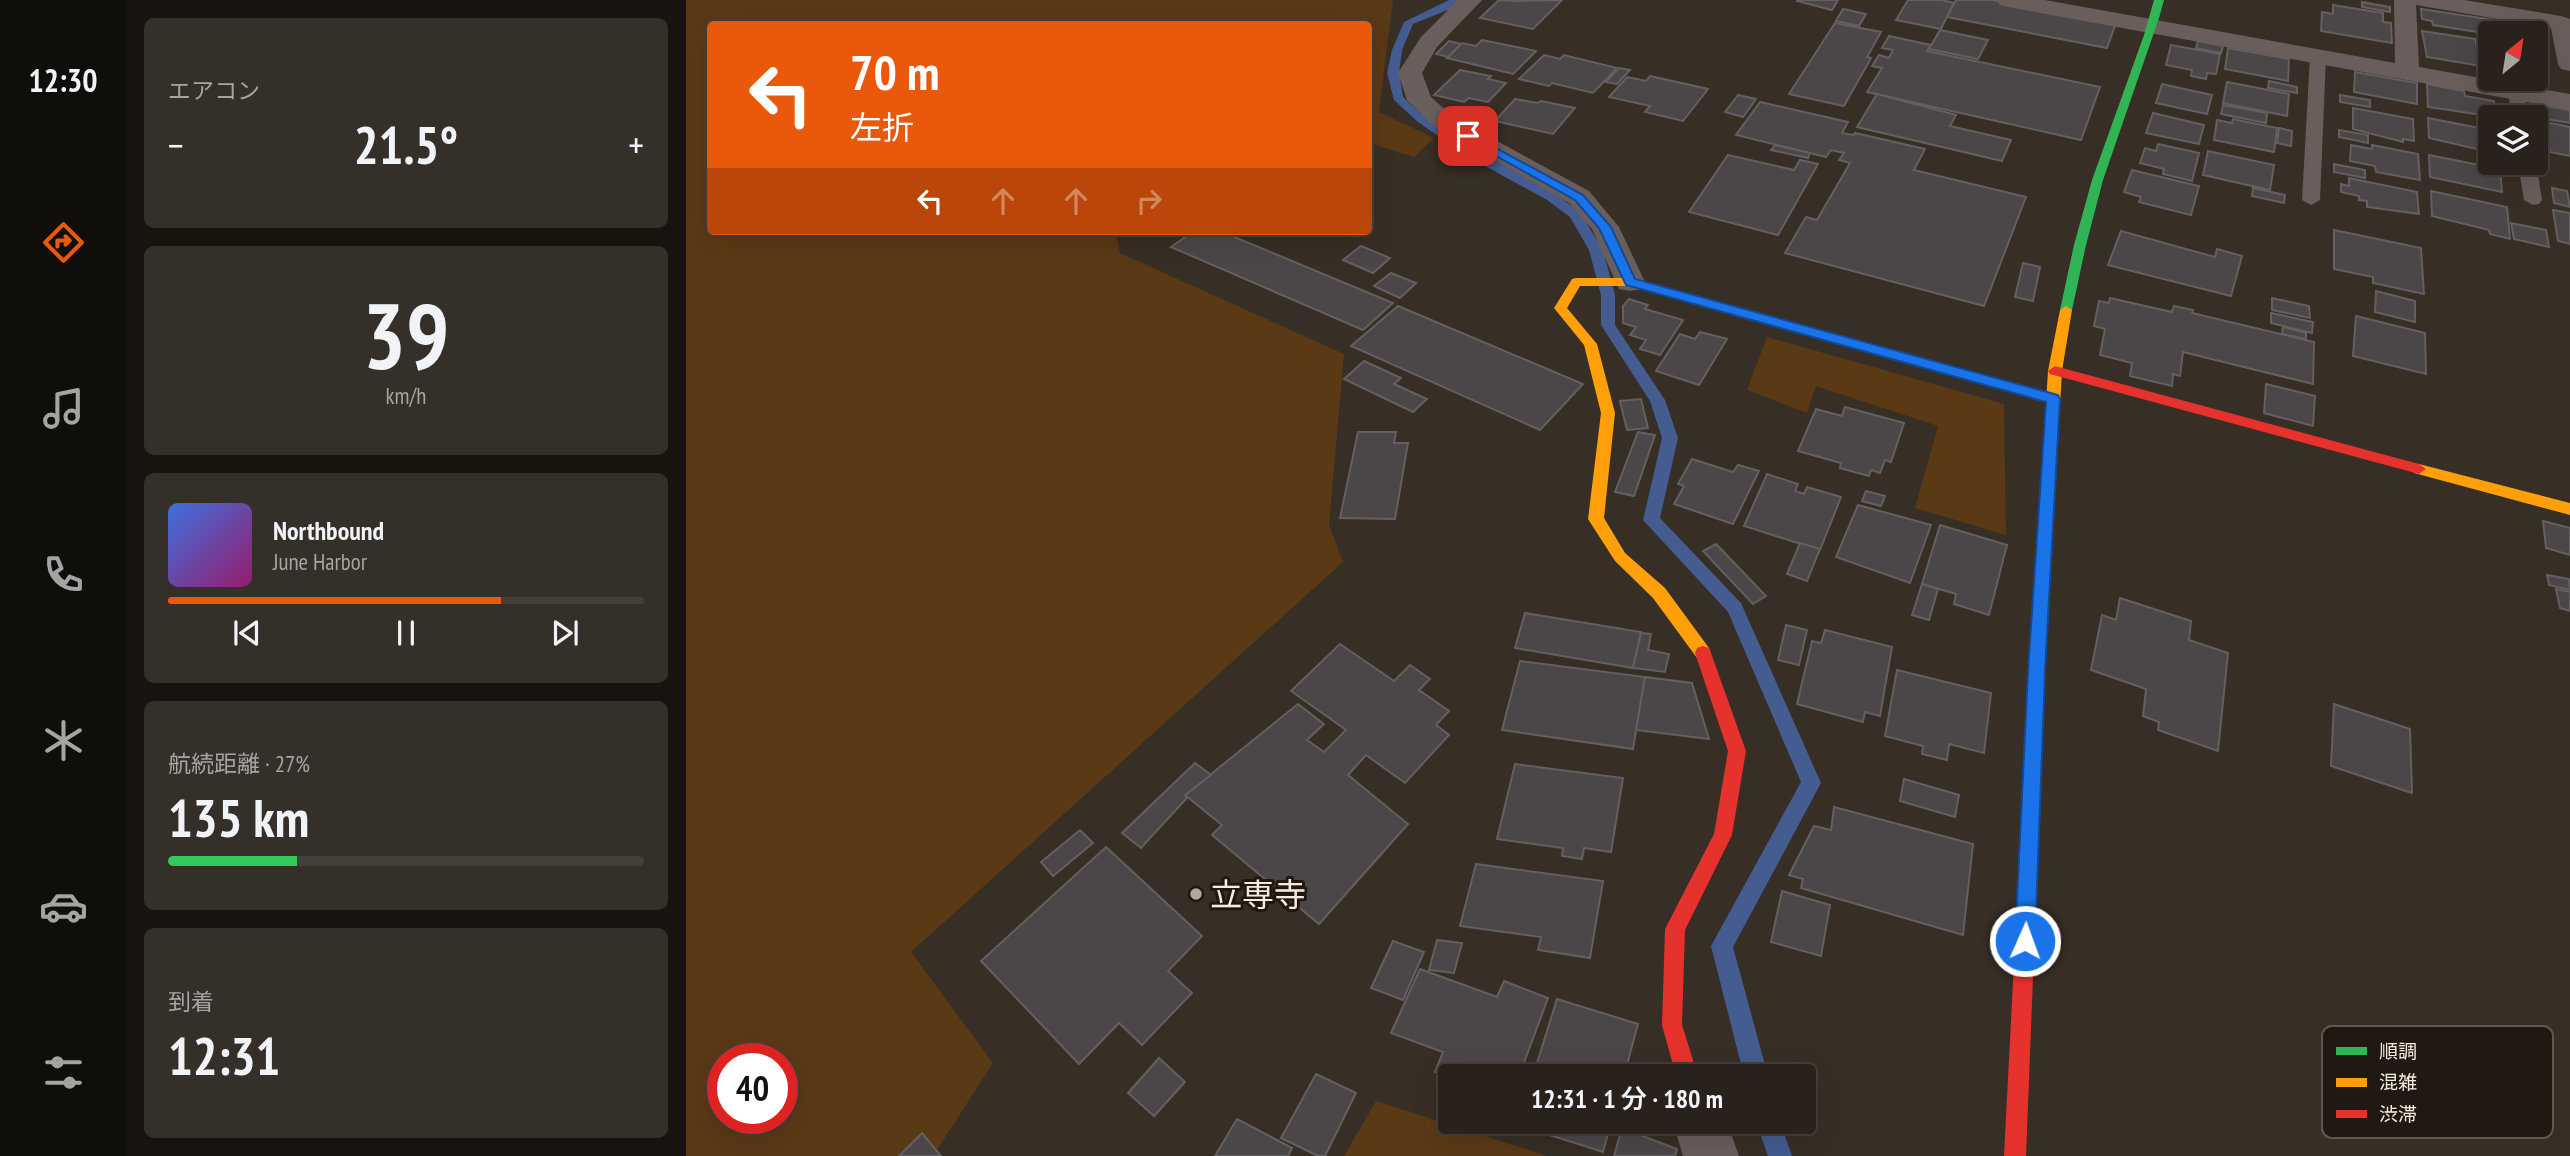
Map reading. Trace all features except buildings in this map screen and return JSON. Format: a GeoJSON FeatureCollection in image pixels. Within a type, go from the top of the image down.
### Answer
{"type":"FeatureCollection","features":[{"type":"Feature","properties":{"kind":"street"},"geometry":{"type":"LineString","coordinates":[[1471,0],[1444,23],[1420,51],[1410,73],[1420,100],[1444,122],[1579,197],[1605,227],[1624,282]]}},
{"type":"Feature","properties":{"kind":"street"},"geometry":{"type":"LineString","coordinates":[[2008,0],[2570,102]]}},
{"type":"Feature","properties":{"kind":"street"},"geometry":{"type":"LineString","coordinates":[[2015,1156],[2036,672],[2055,371],[2073,270],[2111,139],[2153,27],[2159,0]]}},
{"type":"Feature","properties":{"kind":"street"},"geometry":{"type":"LineString","coordinates":[[2405,0],[2407,72]]}},
{"type":"Feature","properties":{"kind":"street"},"geometry":{"type":"LineString","coordinates":[[2424,0],[2561,23],[2570,64]]}},
{"type":"Feature","properties":{"kind":"street"},"geometry":{"type":"LineString","coordinates":[[1683,1064],[1672,1025],[1675,929],[1723,835],[1737,751],[1702,649],[1659,593],[1620,557],[1596,519],[1608,413],[1590,344],[1560,308],[1576,282],[1624,282],[2053,399]]}},
{"type":"Feature","properties":{"kind":"street"},"geometry":{"type":"LineString","coordinates":[[2055,371],[2570,509]]}},
{"type":"Feature","properties":{"kind":"street"},"geometry":{"type":"LineString","coordinates":[[1704,1134],[1712,1156]]}},
{"type":"Feature","properties":{"kind":"lane"},"geometry":{"type":"LineString","coordinates":[[2311,200],[2318,57]]}},
{"type":"Feature","properties":{"kind":"lane"},"geometry":{"type":"LineString","coordinates":[[2515,92],[2518,105]]}},
{"type":"Feature","properties":{"kind":"lane"},"geometry":{"type":"LineString","coordinates":[[2529,175],[2533,200]]}},
{"type":"Feature","properties":{"kind":"shaded area"},"geometry":{"type":"Polygon","coordinates":[[[686,0],[1393,0],[1379,112],[1434,138],[1414,157],[1372,144],[1372,21],[707,21],[707,235],[1116,235],[1120,253],[1344,354],[1329,525],[1343,562],[911,952],[993,1063],[933,1156],[686,1156],[686,0]]]}},
{"type":"Feature","properties":{"kind":"shaded area"},"geometry":{"type":"Polygon","coordinates":[[[1767,337],[2004,404],[2006,535],[1915,508],[1938,426],[1816,386],[1807,413],[1747,390],[1767,337]]]}},
{"type":"Feature","properties":{"kind":"shaded area"},"geometry":{"type":"Polygon","coordinates":[[[1376,1101],[1438,1121],[1438,1134],[1479,1134],[1547,1156],[1344,1156],[1376,1101]]]}},
{"type":"Feature","properties":{"kind":"waterway"},"geometry":{"type":"LineString","coordinates":[[1455,0],[1446,7],[1409,22],[1397,50],[1393,73],[1398,98],[1422,120],[1471,153],[1551,197],[1575,215],[1596,250],[1608,295],[1608,325],[1657,400],[1670,438],[1651,520],[1735,608],[1811,783],[1722,946],[1753,1064]]}},
{"type":"Feature","properties":{"kind":"waterway"},"geometry":{"type":"LineString","coordinates":[[1772,1134],[1780,1156]]}},
{"type":"Feature","properties":{"kind":"traffic: fast"},"geometry":{"type":"LineString","coordinates":[[2066,310],[2097,180],[2159,0]]}},
{"type":"Feature","properties":{"kind":"traffic: fast"},"geometry":{"type":"LineString","coordinates":[[1644,286],[2053,399]]}},
{"type":"Feature","properties":{"kind":"traffic: slow"},"geometry":{"type":"LineString","coordinates":[[1644,286],[1630,282],[1576,282],[1560,308],[1590,344],[1608,413],[1596,519],[1620,557],[1659,593],[1703,653]]}},
{"type":"Feature","properties":{"kind":"traffic: slow"},"geometry":{"type":"LineString","coordinates":[[2037,671],[2055,371],[2066,310]]}},
{"type":"Feature","properties":{"kind":"traffic: slow"},"geometry":{"type":"LineString","coordinates":[[2419,469],[2570,509]]}},
{"type":"Feature","properties":{"kind":"traffic: jam"},"geometry":{"type":"LineString","coordinates":[[2055,371],[2419,469]]}},
{"type":"Feature","properties":{"kind":"traffic: jam"},"geometry":{"type":"LineString","coordinates":[[1683,1064],[1672,1025],[1675,929],[1723,835],[1737,751],[1703,653]]}},
{"type":"Feature","properties":{"kind":"traffic: jam"},"geometry":{"type":"LineString","coordinates":[[2015,1156],[2037,671]]}},
{"type":"Feature","properties":{"kind":"place","name":"立専寺"},"geometry":{"type":"Point","coordinates":[1196,894]}},
{"type":"Feature","properties":{"kind":"route"},"geometry":{"type":"LineString","coordinates":[[1468,136],[1579,197],[1605,227],[1630,282],[2053,399],[2036,672],[2025,941]]}}]}
